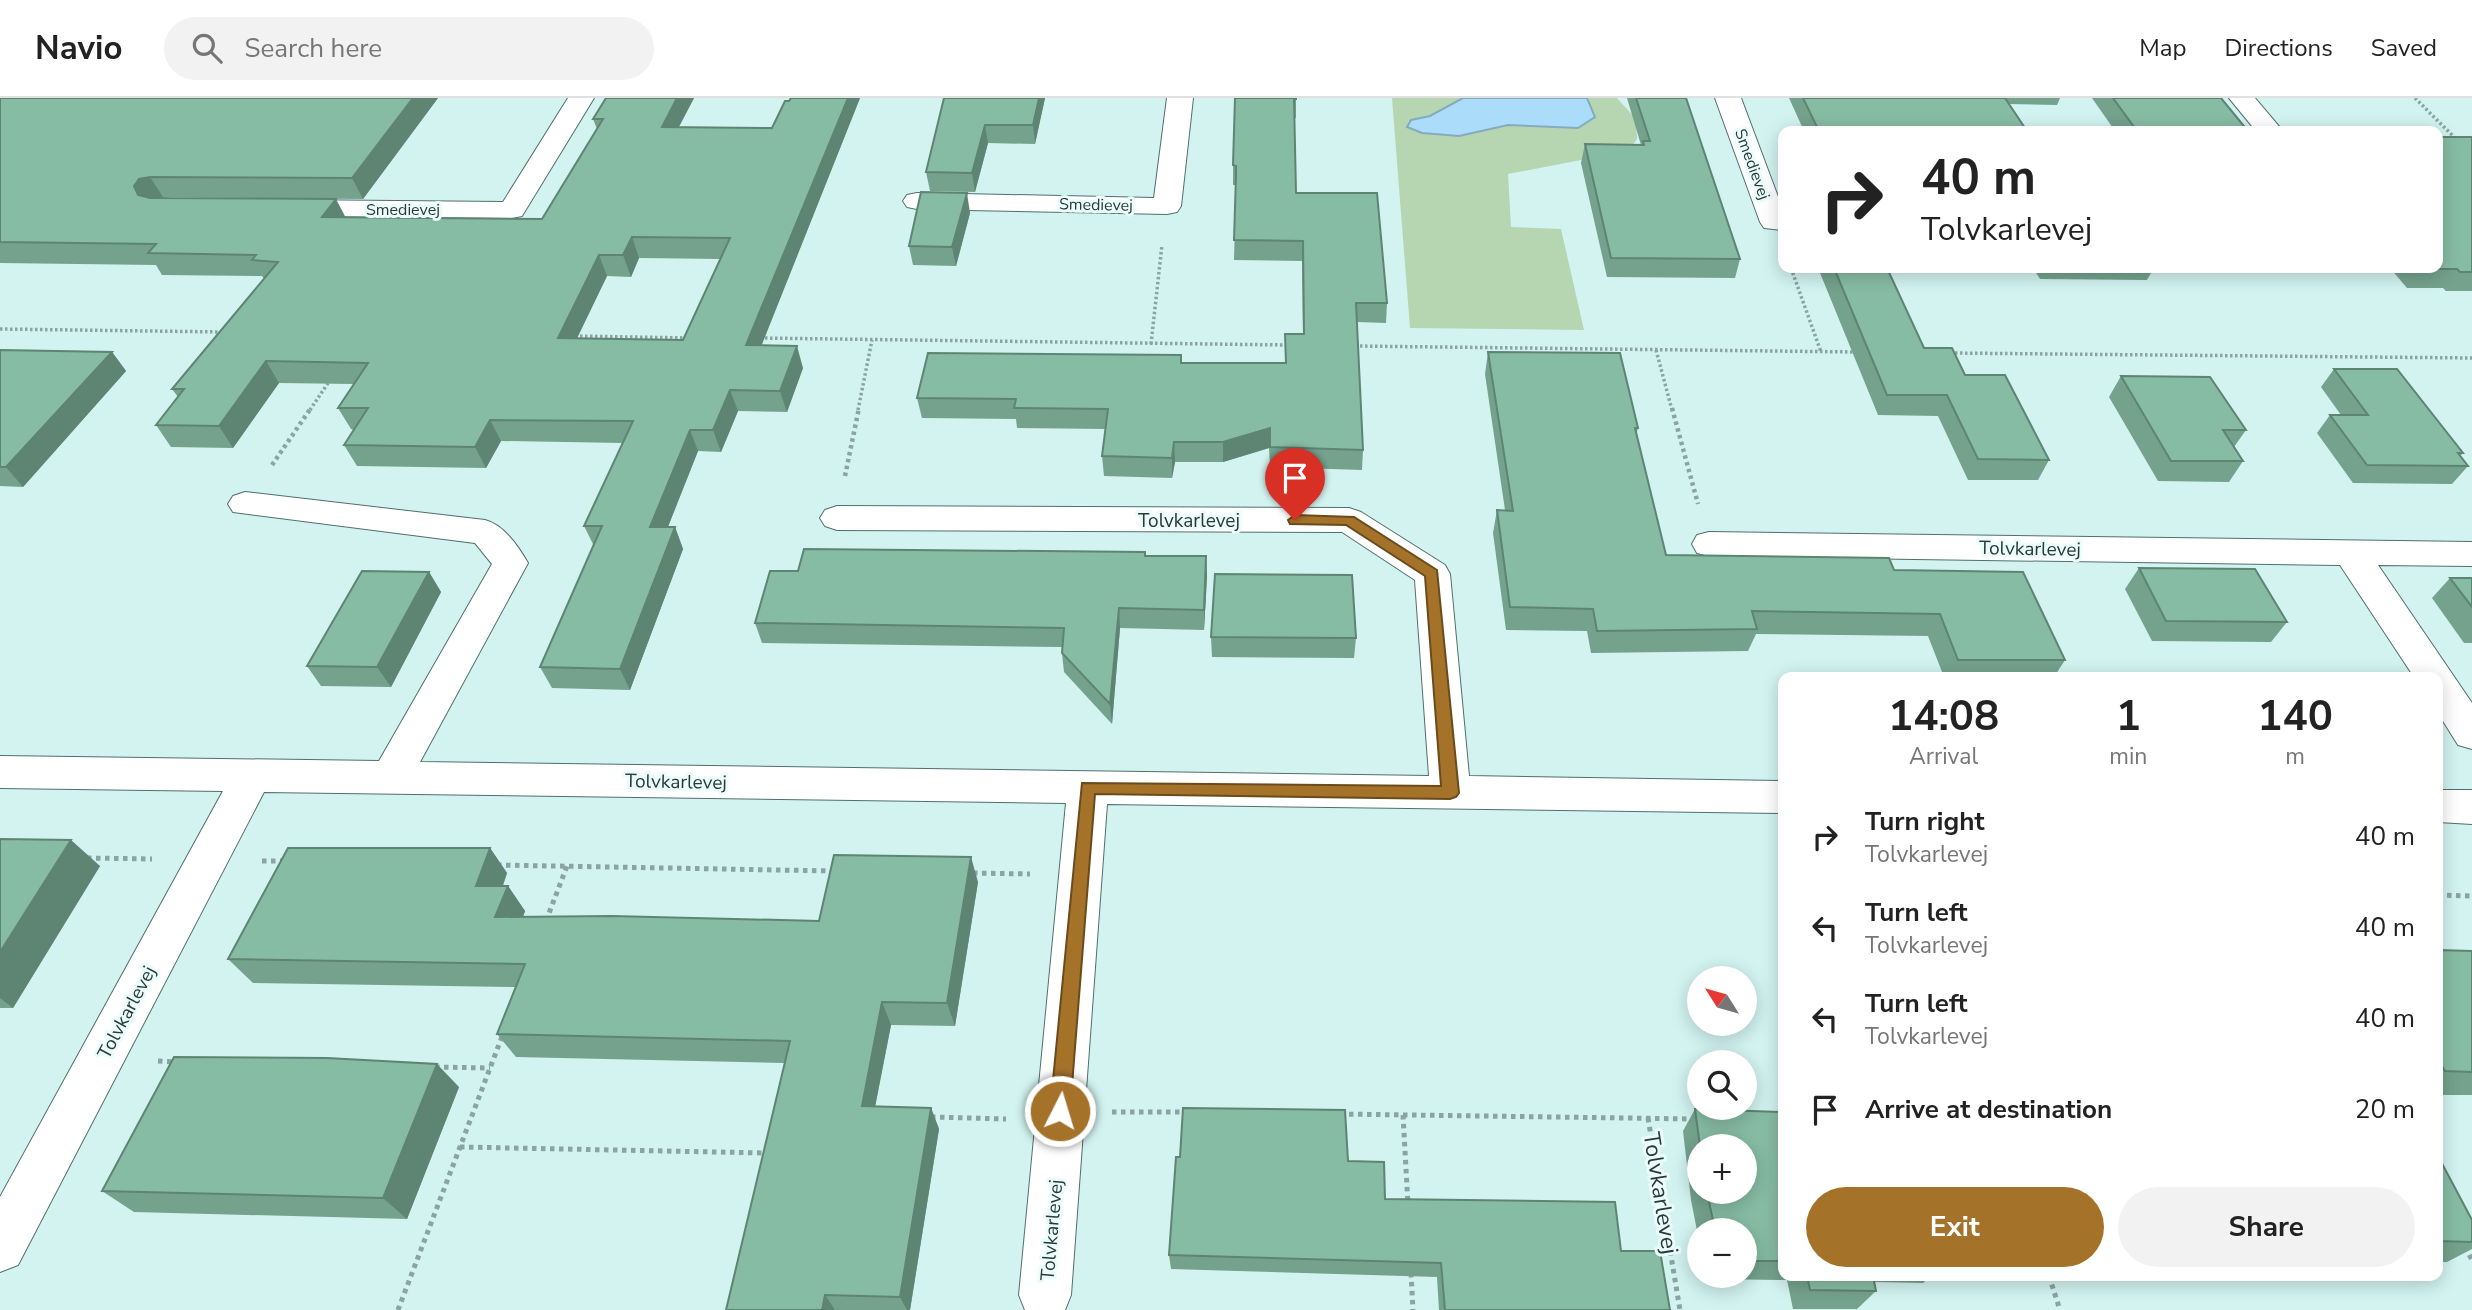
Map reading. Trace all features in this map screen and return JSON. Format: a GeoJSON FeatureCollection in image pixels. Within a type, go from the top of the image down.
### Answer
{"type":"FeatureCollection","features":[{"type":"Feature","properties":{"kind":"street","name":"Smedievej"},"geometry":{"type":"LineString","coordinates":[[261,208],[512,210],[581,98]]}},
{"type":"Feature","properties":{"kind":"street"},"geometry":{"type":"LineString","coordinates":[[1167,206],[1180,98]]}},
{"type":"Feature","properties":{"kind":"street","name":"Smedievej"},"geometry":{"type":"LineString","coordinates":[[1728,98],[1774,222],[1778,222]]}},
{"type":"Feature","properties":{"kind":"street"},"geometry":{"type":"LineString","coordinates":[[2242,98],[2266,126]]}},
{"type":"Feature","properties":{"kind":"street","name":"Smedievej"},"geometry":{"type":"LineString","coordinates":[[917,201],[1167,206]]}},
{"type":"Feature","properties":{"kind":"street"},"geometry":{"type":"LineString","coordinates":[[245,503],[485,532],[510,563],[391,777]]}},
{"type":"Feature","properties":{"kind":"street","name":"Tolvkarlevej"},"geometry":{"type":"LineString","coordinates":[[837,518],[1349,520],[1432,574],[1450,793]]}},
{"type":"Feature","properties":{"kind":"street","name":"Tolvkarlevej"},"geometry":{"type":"LineString","coordinates":[[1709,544],[2472,554]]}},
{"type":"Feature","properties":{"kind":"street"},"geometry":{"type":"LineString","coordinates":[[2351,552],[2431,672]]}},
{"type":"Feature","properties":{"kind":"street"},"geometry":{"type":"LineString","coordinates":[[2443,690],[2472,734]]}},
{"type":"Feature","properties":{"kind":"street","name":"Tolvkarlevej"},"geometry":{"type":"LineString","coordinates":[[0,772],[1778,797]]}},
{"type":"Feature","properties":{"kind":"street","name":"Tolvkarlevej"},"geometry":{"type":"LineString","coordinates":[[0,1247],[252,776]]}},
{"type":"Feature","properties":{"kind":"street","name":"Tolvkarlevej"},"geometry":{"type":"LineString","coordinates":[[1045,1296],[1088,788]]}},
{"type":"Feature","properties":{"kind":"street"},"geometry":{"type":"LineString","coordinates":[[2443,806],[2472,807]]}},
{"type":"Feature","properties":{"kind":"path"},"geometry":{"type":"LineString","coordinates":[[2415,98],[2463,145]]}},
{"type":"Feature","properties":{"kind":"path"},"geometry":{"type":"LineString","coordinates":[[1151,344],[1167,206]]}},
{"type":"Feature","properties":{"kind":"path"},"geometry":{"type":"LineString","coordinates":[[1793,273],[1821,352]]}},
{"type":"Feature","properties":{"kind":"path"},"geometry":{"type":"LineString","coordinates":[[0,329],[223,332]]}},
{"type":"Feature","properties":{"kind":"path"},"geometry":{"type":"LineString","coordinates":[[569,336],[693,338]]}},
{"type":"Feature","properties":{"kind":"path"},"geometry":{"type":"LineString","coordinates":[[748,338],[1298,345]]}},
{"type":"Feature","properties":{"kind":"path"},"geometry":{"type":"LineString","coordinates":[[837,518],[872,340]]}},
{"type":"Feature","properties":{"kind":"path"},"geometry":{"type":"LineString","coordinates":[[1351,346],[1863,352]]}},
{"type":"Feature","properties":{"kind":"path"},"geometry":{"type":"LineString","coordinates":[[1656,350],[1709,544]]}},
{"type":"Feature","properties":{"kind":"path"},"geometry":{"type":"LineString","coordinates":[[1946,353],[2472,358]]}},
{"type":"Feature","properties":{"kind":"path"},"geometry":{"type":"LineString","coordinates":[[245,503],[331,379]]}},
{"type":"Feature","properties":{"kind":"path"},"geometry":{"type":"LineString","coordinates":[[83,858],[290,861]]}},
{"type":"Feature","properties":{"kind":"path"},"geometry":{"type":"LineString","coordinates":[[484,865],[847,871]]}},
{"type":"Feature","properties":{"kind":"path"},"geometry":{"type":"LineString","coordinates":[[543,929],[567,866]]}},
{"type":"Feature","properties":{"kind":"path"},"geometry":{"type":"LineString","coordinates":[[830,884],[834,871]]}},
{"type":"Feature","properties":{"kind":"path"},"geometry":{"type":"LineString","coordinates":[[971,873],[1080,875]]}},
{"type":"Feature","properties":{"kind":"path"},"geometry":{"type":"LineString","coordinates":[[2443,895],[2472,895]]}},
{"type":"Feature","properties":{"kind":"path"},"geometry":{"type":"LineString","coordinates":[[398,1310],[504,1030]]}},
{"type":"Feature","properties":{"kind":"path"},"geometry":{"type":"LineString","coordinates":[[100,1060],[184,1062]]}},
{"type":"Feature","properties":{"kind":"path"},"geometry":{"type":"LineString","coordinates":[[420,1066],[490,1068]]}},
{"type":"Feature","properties":{"kind":"path"},"geometry":{"type":"LineString","coordinates":[[928,1117],[1010,1119],[1060,1111],[1198,1112]]}},
{"type":"Feature","properties":{"kind":"path"},"geometry":{"type":"LineString","coordinates":[[1335,1114],[1687,1119]]}},
{"type":"Feature","properties":{"kind":"path"},"geometry":{"type":"LineString","coordinates":[[1403,1115],[1408,1212]]}},
{"type":"Feature","properties":{"kind":"path","name":"Tolvkarlevej"},"geometry":{"type":"LineString","coordinates":[[1648,1118],[1680,1310]]}},
{"type":"Feature","properties":{"kind":"path"},"geometry":{"type":"LineString","coordinates":[[764,1167],[770,1140]]}},
{"type":"Feature","properties":{"kind":"path"},"geometry":{"type":"LineString","coordinates":[[460,1147],[767,1153]]}},
{"type":"Feature","properties":{"kind":"path"},"geometry":{"type":"LineString","coordinates":[[2460,1238],[2472,1260]]}},
{"type":"Feature","properties":{"kind":"path"},"geometry":{"type":"LineString","coordinates":[[1411,1268],[1413,1310]]}},
{"type":"Feature","properties":{"kind":"path"},"geometry":{"type":"LineString","coordinates":[[2051,1281],[2060,1310]]}},
{"type":"Feature","properties":{"kind":"green space"},"geometry":{"type":"Polygon","coordinates":[[[1392,98],[1617,98],[1636,119],[1637,139],[1628,151],[1508,174],[1511,227],[1561,229],[1584,330],[1410,328],[1392,98]]]}},
{"type":"Feature","properties":{"kind":"water"},"geometry":{"type":"Polygon","coordinates":[[[1463,98],[1587,98],[1595,117],[1578,128],[1508,125],[1459,136],[1422,133],[1407,127],[1411,120],[1430,116],[1463,98]]]}},
{"type":"Feature","properties":{"kind":"building"},"geometry":{"type":"Polygon","coordinates":[[[0,98],[413,98],[352,178],[150,177],[139,179],[134,186],[138,195],[150,198],[336,199],[322,217],[542,219],[603,119],[593,119],[606,98],[677,98],[662,127],[772,128],[785,101],[791,98],[848,98],[746,345],[797,346],[780,391],[730,390],[713,430],[690,430],[650,527],[675,527],[620,669],[540,667],[602,526],[584,526],[633,421],[490,420],[475,447],[344,445],[368,408],[338,408],[368,363],[266,361],[219,426],[156,425],[184,389],[172,389],[278,262],[252,260],[256,255],[148,253],[156,244],[0,242],[0,98]],[[632,237],[623,255],[599,255],[558,338],[683,340],[730,238],[632,237]]]}},
{"type":"Feature","properties":{"kind":"building"},"geometry":{"type":"Polygon","coordinates":[[[944,98],[1039,98],[1033,125],[985,125],[972,173],[926,172],[944,98]]]}},
{"type":"Feature","properties":{"kind":"building"},"geometry":{"type":"Polygon","coordinates":[[[1235,98],[1296,98],[1296,193],[1377,193],[1387,303],[1356,303],[1363,450],[1270,447],[1270,428],[1223,442],[1174,442],[1172,458],[1102,456],[1108,409],[1014,408],[1016,399],[917,398],[928,353],[1181,355],[1181,363],[1286,363],[1285,334],[1304,334],[1303,241],[1234,240],[1235,98]]]}},
{"type":"Feature","properties":{"kind":"building"},"geometry":{"type":"Polygon","coordinates":[[[1636,98],[1686,98],[1740,259],[1611,258],[1585,144],[1644,145],[1643,141],[1650,141],[1636,98]]]}},
{"type":"Feature","properties":{"kind":"building"},"geometry":{"type":"Polygon","coordinates":[[[1803,98],[2005,98],[2024,126],[1817,126],[1803,98]]]}},
{"type":"Feature","properties":{"kind":"building"},"geometry":{"type":"Polygon","coordinates":[[[2113,98],[2221,98],[2244,126],[2133,126],[2113,98]]]}},
{"type":"Feature","properties":{"kind":"building"},"geometry":{"type":"Polygon","coordinates":[[[2443,137],[2472,137],[2472,272],[2460,272],[2457,269],[2443,269],[2443,137]]]}},
{"type":"Feature","properties":{"kind":"building"},"geometry":{"type":"Polygon","coordinates":[[[921,192],[967,193],[952,247],[909,246],[921,192]]]}},
{"type":"Feature","properties":{"kind":"building"},"geometry":{"type":"Polygon","coordinates":[[[1836,273],[1889,273],[1924,348],[1952,348],[1965,375],[2005,375],[2049,460],[1978,459],[1947,395],[1887,395],[1836,273]]]}},
{"type":"Feature","properties":{"kind":"building"},"geometry":{"type":"Polygon","coordinates":[[[0,350],[112,352],[6,467],[0,467],[0,350]]]}},
{"type":"Feature","properties":{"kind":"building"},"geometry":{"type":"Polygon","coordinates":[[[1488,352],[1620,353],[1666,555],[1889,558],[1894,570],[2023,572],[2065,660],[1958,660],[1940,614],[1752,611],[1757,629],[1597,631],[1593,609],[1510,607],[1497,510],[1513,511],[1488,352]]]}},
{"type":"Feature","properties":{"kind":"building"},"geometry":{"type":"Polygon","coordinates":[[[2334,369],[2397,369],[2463,453],[2458,453],[2468,466],[2367,465],[2330,415],[2368,415],[2334,369]]]}},
{"type":"Feature","properties":{"kind":"building"},"geometry":{"type":"Polygon","coordinates":[[[2121,376],[2210,377],[2246,430],[2223,430],[2243,461],[2171,461],[2121,376]]]}},
{"type":"Feature","properties":{"kind":"building"},"geometry":{"type":"Polygon","coordinates":[[[804,549],[1145,552],[1145,556],[1206,556],[1204,610],[1119,608],[1110,704],[1062,653],[1064,628],[755,623],[770,571],[798,571],[804,549]]]}},
{"type":"Feature","properties":{"kind":"building"},"geometry":{"type":"Polygon","coordinates":[[[2139,568],[2255,569],[2287,622],[2166,621],[2139,568]]]}},
{"type":"Feature","properties":{"kind":"building"},"geometry":{"type":"Polygon","coordinates":[[[362,571],[429,572],[377,667],[307,666],[362,571]]]}},
{"type":"Feature","properties":{"kind":"building"},"geometry":{"type":"Polygon","coordinates":[[[1215,574],[1352,575],[1356,638],[1211,637],[1215,574]]]}},
{"type":"Feature","properties":{"kind":"building"},"geometry":{"type":"Polygon","coordinates":[[[2450,578],[2472,578],[2472,607],[2450,578]]]}},
{"type":"Feature","properties":{"kind":"building"},"geometry":{"type":"Polygon","coordinates":[[[0,839],[71,840],[0,952],[0,839]]]}},
{"type":"Feature","properties":{"kind":"building"},"geometry":{"type":"Polygon","coordinates":[[[288,848],[490,848],[476,886],[508,886],[495,917],[612,916],[819,921],[834,855],[971,857],[947,1003],[882,1002],[862,1106],[931,1108],[900,1297],[825,1295],[822,1310],[726,1310],[790,1041],[497,1034],[525,964],[228,959],[288,848]]]}},
{"type":"Feature","properties":{"kind":"building"},"geometry":{"type":"Polygon","coordinates":[[[2443,950],[2472,951],[2472,1072],[2445,1071],[2443,950]]]}},
{"type":"Feature","properties":{"kind":"building"},"geometry":{"type":"Polygon","coordinates":[[[174,1057],[327,1058],[437,1064],[383,1198],[102,1191],[174,1057]]]}},
{"type":"Feature","properties":{"kind":"building"},"geometry":{"type":"Polygon","coordinates":[[[1183,1108],[1345,1110],[1348,1161],[1384,1162],[1385,1199],[1615,1202],[1621,1251],[1660,1251],[1670,1310],[1445,1310],[1441,1263],[1169,1255],[1176,1157],[1180,1157],[1183,1108]]]}},
{"type":"Feature","properties":{"kind":"building"},"geometry":{"type":"Polygon","coordinates":[[[1757,1111],[1778,1112],[1778,1261],[1757,1261],[1757,1218],[1712,1218],[1710,1204],[1757,1204],[1757,1134],[1698,1134],[1696,1120],[1757,1120],[1757,1111]]]}},
{"type":"Feature","properties":{"kind":"building"},"geometry":{"type":"Polygon","coordinates":[[[2443,1165],[2472,1220],[2472,1242],[2443,1241],[2443,1165]]]}},
{"type":"Feature","properties":{"kind":"building"},"geometry":{"type":"Polygon","coordinates":[[[1808,1281],[1874,1281],[1876,1291],[1810,1290],[1808,1281]]]}},
{"type":"Feature","properties":{"kind":"route"},"geometry":{"type":"LineString","coordinates":[[1060,1111],[1088,788],[1450,793],[1432,574],[1349,520],[1295,520]]}}]}
